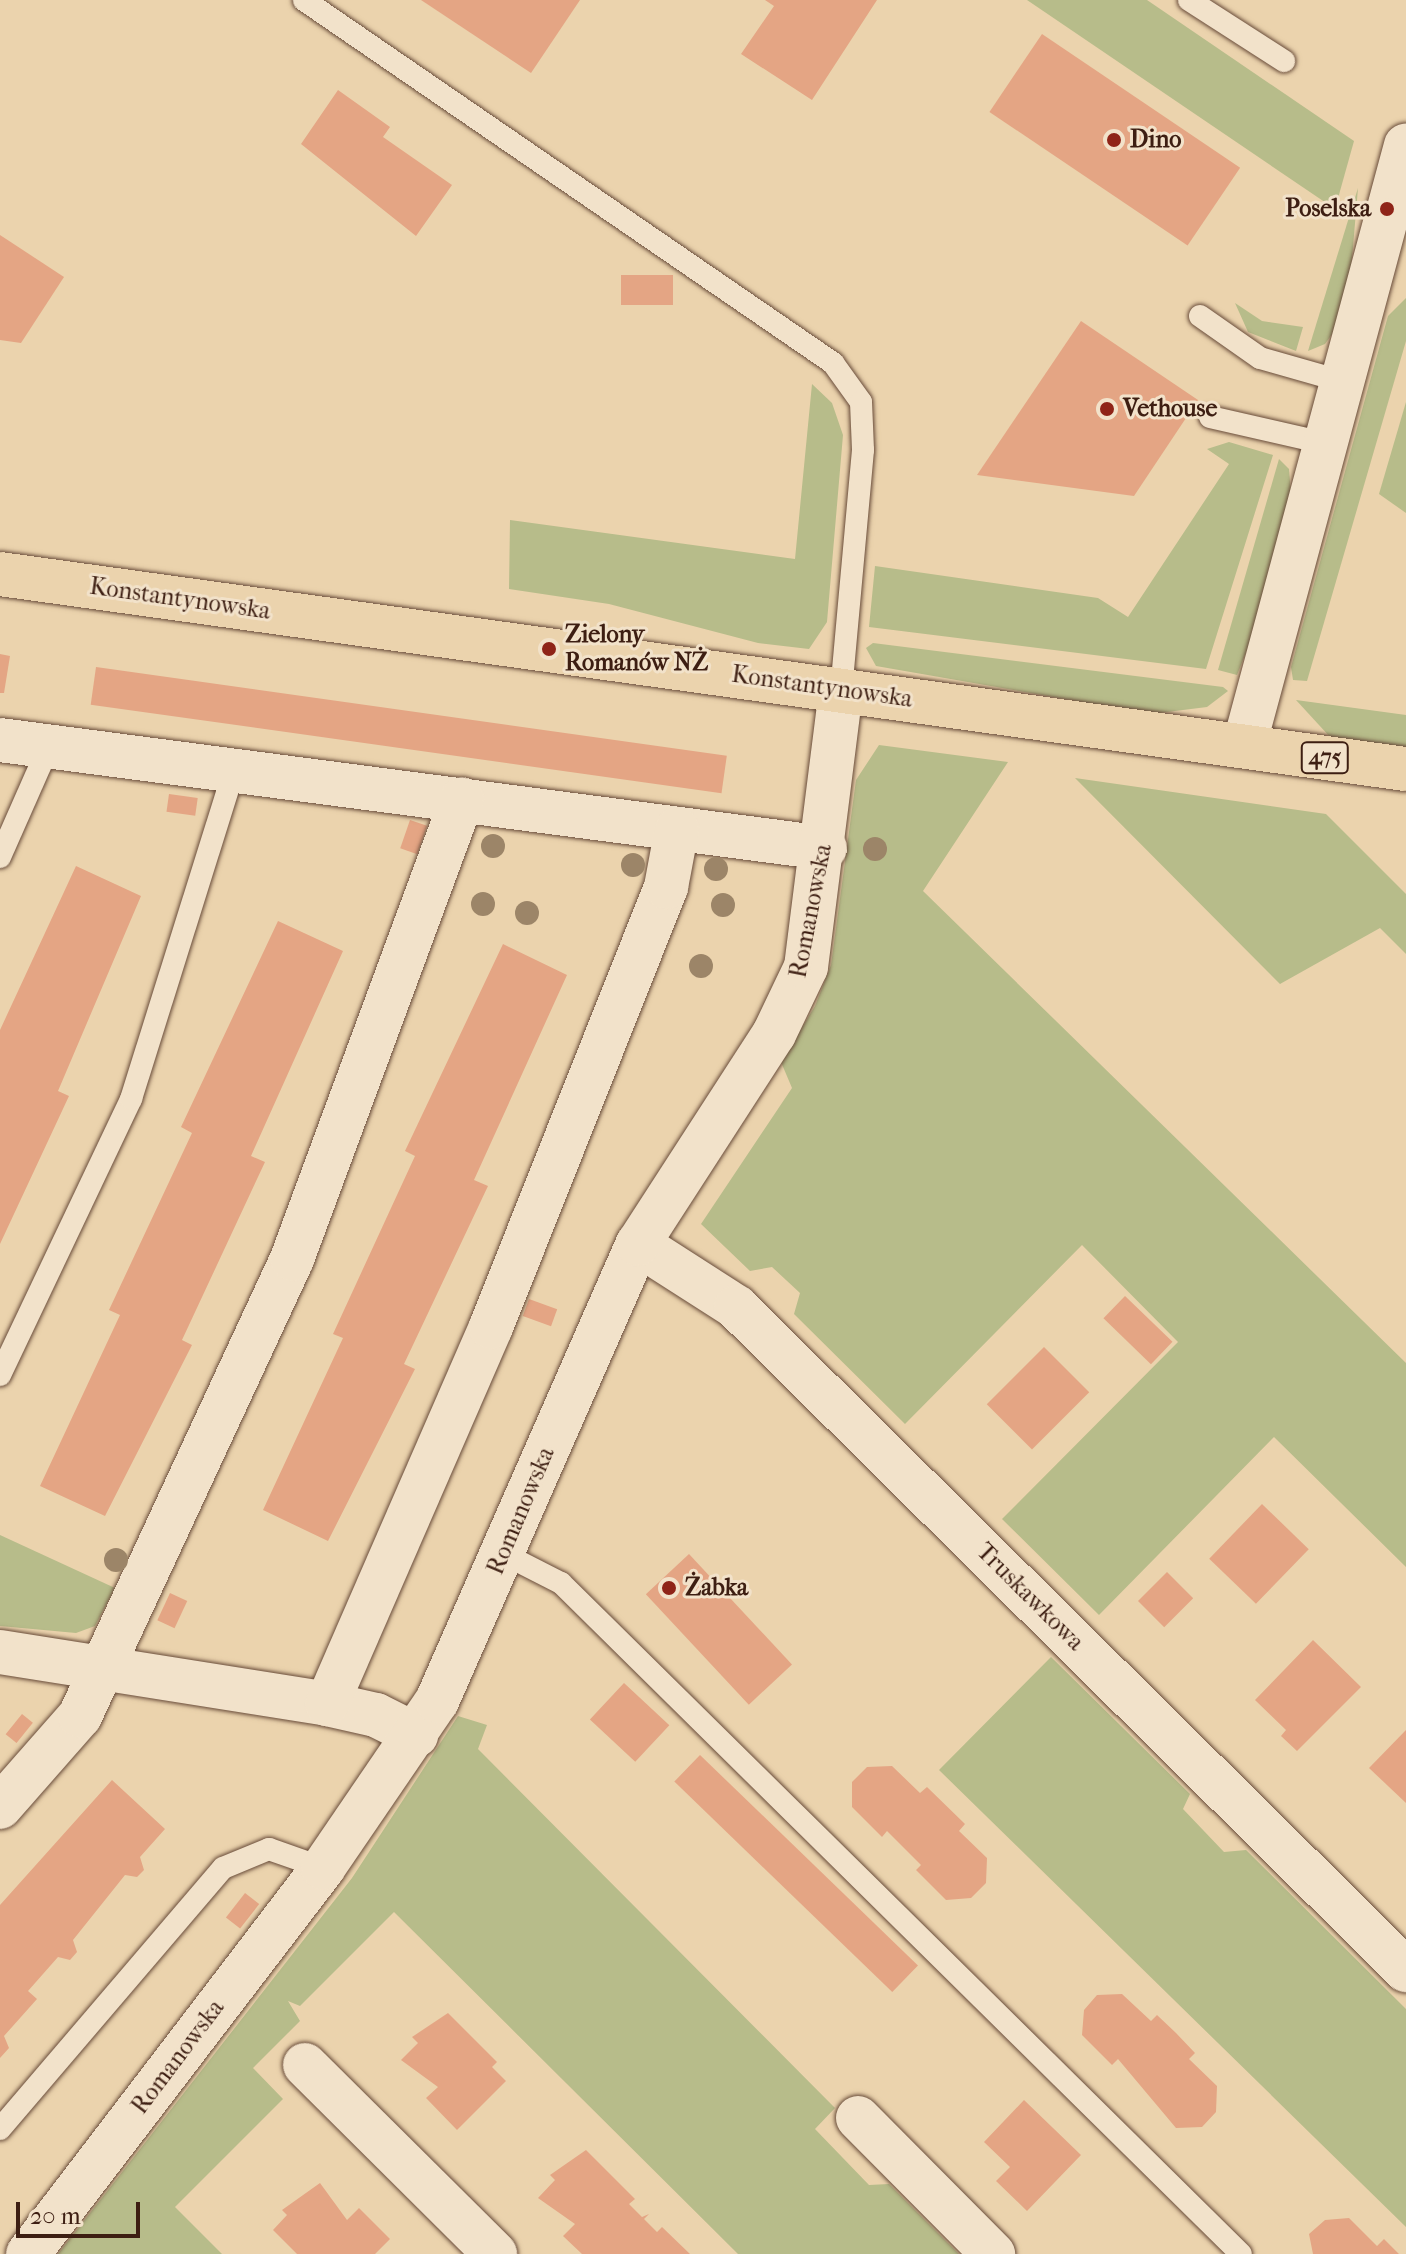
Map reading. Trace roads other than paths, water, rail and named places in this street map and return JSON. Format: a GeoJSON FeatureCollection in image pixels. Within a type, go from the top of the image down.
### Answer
{"type":"FeatureCollection","features":[{"type":"Feature","properties":{"kind":"main road","name":"Konstantynowska"},"geometry":{"type":"LineString","coordinates":[[0,574],[1406,769]]}},
{"type":"Feature","properties":{"kind":"street"},"geometry":{"type":"LineString","coordinates":[[1244,746],[1406,145]]}},
{"type":"Feature","properties":{"kind":"street","name":"Romanowska"},"geometry":{"type":"LineString","coordinates":[[28,2254],[323,1868],[416,1735],[458,1660],[638,1244],[792,999],[806,967],[825,848],[841,690]]}},
{"type":"Feature","properties":{"kind":"street"},"geometry":{"type":"LineString","coordinates":[[0,740],[825,848]]}},
{"type":"Feature","properties":{"kind":"street"},"geometry":{"type":"LineString","coordinates":[[0,1807],[80,1716],[101,1665],[292,1259],[462,799]]}},
{"type":"Feature","properties":{"kind":"street"},"geometry":{"type":"LineString","coordinates":[[327,1704],[491,1327],[666,887],[677,829]]}},
{"type":"Feature","properties":{"kind":"street","name":"Truskawkowa"},"geometry":{"type":"LineString","coordinates":[[638,1244],[736,1307],[1406,1970]]}},
{"type":"Feature","properties":{"kind":"street"},"geometry":{"type":"LineString","coordinates":[[0,1652],[101,1665],[327,1704],[376,1715],[416,1735]]}},
{"type":"Feature","properties":{"kind":"street"},"geometry":{"type":"LineString","coordinates":[[305,2065],[495,2254]]}},
{"type":"Feature","properties":{"kind":"street"},"geometry":{"type":"LineString","coordinates":[[858,2118],[993,2254]]}},
{"type":"Feature","properties":{"kind":"lane"},"geometry":{"type":"LineString","coordinates":[[304,0],[833,363],[861,402],[863,450],[841,690]]}},
{"type":"Feature","properties":{"kind":"lane"},"geometry":{"type":"LineString","coordinates":[[1189,0],[1284,61]]}},
{"type":"Feature","properties":{"kind":"lane"},"geometry":{"type":"LineString","coordinates":[[1200,316],[1260,358],[1341,381]]}},
{"type":"Feature","properties":{"kind":"lane"},"geometry":{"type":"LineString","coordinates":[[1210,417],[1324,443]]}},
{"type":"Feature","properties":{"kind":"lane"},"geometry":{"type":"LineString","coordinates":[[0,857],[49,746]]}},
{"type":"Feature","properties":{"kind":"lane"},"geometry":{"type":"LineString","coordinates":[[0,1375],[131,1099],[234,770]]}},
{"type":"Feature","properties":{"kind":"lane"},"geometry":{"type":"LineString","coordinates":[[502,1553],[561,1583],[1241,2254]]}},
{"type":"Feature","properties":{"kind":"lane"},"geometry":{"type":"LineString","coordinates":[[0,2129],[223,1868],[269,1849],[323,1868]]}},
{"type":"Feature","properties":{"kind":"place","name":"Dino"},"geometry":{"type":"Point","coordinates":[1114,140]}},
{"type":"Feature","properties":{"kind":"place","name":"Poselska"},"geometry":{"type":"Point","coordinates":[1387,209]}},
{"type":"Feature","properties":{"kind":"place","name":"Vethouse"},"geometry":{"type":"Point","coordinates":[1107,409]}},
{"type":"Feature","properties":{"kind":"place","name":"Zielony Romanów NŻ"},"geometry":{"type":"Point","coordinates":[549,649]}},
{"type":"Feature","properties":{"kind":"place","name":"Żabka"},"geometry":{"type":"Point","coordinates":[669,1588]}}]}
